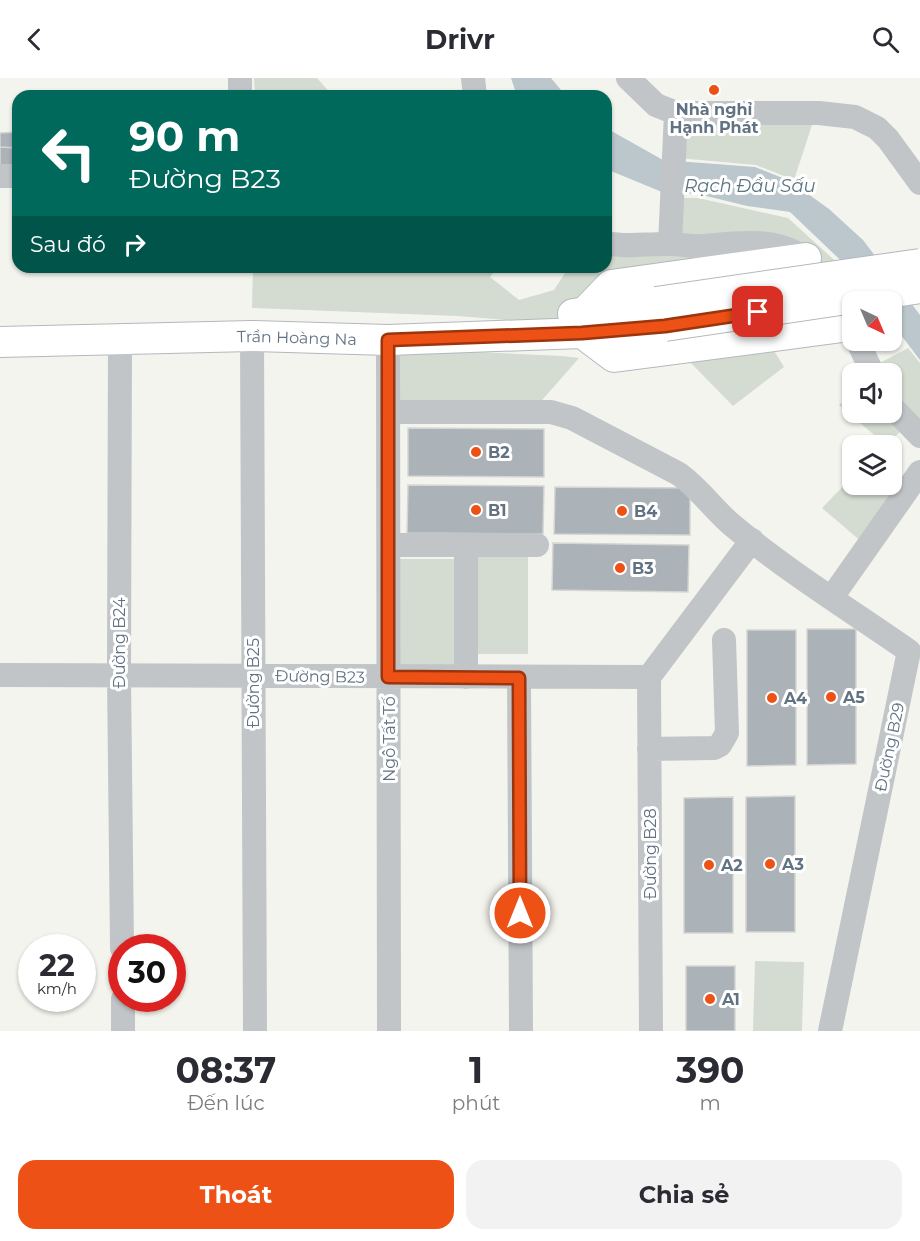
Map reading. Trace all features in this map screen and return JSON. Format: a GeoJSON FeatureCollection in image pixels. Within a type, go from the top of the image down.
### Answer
{"type":"FeatureCollection","features":[{"type":"Feature","properties":{"kind":"main road"},"geometry":{"type":"LineString","coordinates":[[806,258],[610,285],[582,323],[614,357],[842,333]]}},
{"type":"Feature","properties":{"kind":"main road"},"geometry":{"type":"LineString","coordinates":[[661,314],[920,264]]}},
{"type":"Feature","properties":{"kind":"main road"},"geometry":{"type":"LineString","coordinates":[[661,314],[920,288]]}},
{"type":"Feature","properties":{"kind":"main road","name":"Trần Hoàng Na"},"geometry":{"type":"LineString","coordinates":[[0,342],[252,336],[388,340],[661,314]]}},
{"type":"Feature","properties":{"kind":"main road","name":"Trần Hoàng Na"},"geometry":{"type":"LineString","coordinates":[[0,327],[476,320],[582,323]]}},
{"type":"Feature","properties":{"kind":"street"},"geometry":{"type":"LineString","coordinates":[[628,78],[656,105],[676,113],[819,113],[855,117],[877,128],[888,139],[920,183]]}},
{"type":"Feature","properties":{"kind":"street"},"geometry":{"type":"LineString","coordinates":[[670,244],[676,113]]}},
{"type":"Feature","properties":{"kind":"street"},"geometry":{"type":"LineString","coordinates":[[612,244],[701,246],[740,241],[781,246],[806,258],[827,280],[842,310]]}},
{"type":"Feature","properties":{"kind":"street","name":"Đường B25"},"geometry":{"type":"LineString","coordinates":[[252,336],[255,1031]]}},
{"type":"Feature","properties":{"kind":"street","name":"Đường B24"},"geometry":{"type":"LineString","coordinates":[[120,338],[119,675],[122,934]]}},
{"type":"Feature","properties":{"kind":"street","name":"Ngô Tất Tố"},"geometry":{"type":"LineString","coordinates":[[388,340],[389,1031]]}},
{"type":"Feature","properties":{"kind":"street","name":"Đường B29"},"geometry":{"type":"LineString","coordinates":[[389,412],[561,414],[679,474],[694,484],[723,517],[752,540],[832,597],[915,649],[830,1031]]}},
{"type":"Feature","properties":{"kind":"street"},"geometry":{"type":"LineString","coordinates":[[902,417],[920,435]]}},
{"type":"Feature","properties":{"kind":"street"},"geometry":{"type":"LineString","coordinates":[[832,597],[920,472]]}},
{"type":"Feature","properties":{"kind":"street"},"geometry":{"type":"LineString","coordinates":[[649,677],[752,540]]}},
{"type":"Feature","properties":{"kind":"street"},"geometry":{"type":"LineString","coordinates":[[389,545],[537,545]]}},
{"type":"Feature","properties":{"kind":"street"},"geometry":{"type":"LineString","coordinates":[[466,545],[466,677]]}},
{"type":"Feature","properties":{"kind":"street"},"geometry":{"type":"LineString","coordinates":[[649,749],[714,748],[724,740],[727,733],[724,640]]}},
{"type":"Feature","properties":{"kind":"street","name":"Đường B23"},"geometry":{"type":"LineString","coordinates":[[0,675],[649,677]]}},
{"type":"Feature","properties":{"kind":"street","name":"Đường B28"},"geometry":{"type":"LineString","coordinates":[[649,677],[651,1031]]}},
{"type":"Feature","properties":{"kind":"street"},"geometry":{"type":"LineString","coordinates":[[519,678],[521,1031]]}},
{"type":"Feature","properties":{"kind":"street"},"geometry":{"type":"LineString","coordinates":[[123,1012],[123,1031]]}},
{"type":"Feature","properties":{"kind":"shaded area"},"geometry":{"type":"Polygon","coordinates":[[[254,78],[317,78],[328,90],[255,90],[254,78]]]}},
{"type":"Feature","properties":{"kind":"shaded area"},"geometry":{"type":"Polygon","coordinates":[[[813,122],[794,180],[756,165],[678,158],[681,125],[813,122]]]}},
{"type":"Feature","properties":{"kind":"shaded area"},"geometry":{"type":"Polygon","coordinates":[[[679,198],[698,198],[788,218],[854,278],[677,239],[679,198]]]}},
{"type":"Feature","properties":{"kind":"shaded area"},"geometry":{"type":"Polygon","coordinates":[[[741,248],[570,325],[457,316],[252,308],[253,273],[493,273],[490,277],[519,300],[554,290],[565,273],[612,273],[612,250],[741,248]]]}},
{"type":"Feature","properties":{"kind":"shaded area"},"geometry":{"type":"Polygon","coordinates":[[[395,348],[579,358],[537,406],[397,406],[395,348]]]}},
{"type":"Feature","properties":{"kind":"shaded area"},"geometry":{"type":"Polygon","coordinates":[[[908,348],[920,363],[920,430],[902,409],[902,363],[880,363],[908,348]]]}},
{"type":"Feature","properties":{"kind":"shaded area"},"geometry":{"type":"Polygon","coordinates":[[[773,349],[784,367],[733,406],[688,360],[773,349]]]}},
{"type":"Feature","properties":{"kind":"shaded area"},"geometry":{"type":"Polygon","coordinates":[[[860,423],[897,423],[902,430],[897,435],[874,435],[860,423]]]}},
{"type":"Feature","properties":{"kind":"shaded area"},"geometry":{"type":"Polygon","coordinates":[[[842,487],[842,495],[891,495],[894,498],[863,543],[822,508],[842,487]]]}},
{"type":"Feature","properties":{"kind":"shaded area"},"geometry":{"type":"Polygon","coordinates":[[[476,556],[528,556],[528,654],[476,654],[476,556]]]}},
{"type":"Feature","properties":{"kind":"shaded area"},"geometry":{"type":"Polygon","coordinates":[[[397,559],[459,559],[458,667],[402,667],[396,661],[397,559]]]}},
{"type":"Feature","properties":{"kind":"shaded area"},"geometry":{"type":"Polygon","coordinates":[[[755,961],[804,962],[802,1031],[753,1031],[755,961]]]}},
{"type":"Feature","properties":{"kind":"water"},"geometry":{"type":"Polygon","coordinates":[[[511,78],[551,78],[561,90],[515,90],[511,78]]]}},
{"type":"Feature","properties":{"kind":"water","name":"Rạch Đầu Sấu"},"geometry":{"type":"Polygon","coordinates":[[[612,131],[663,160],[755,167],[790,181],[829,209],[863,240],[902,291],[877,291],[856,275],[790,212],[747,206],[698,194],[662,192],[612,171],[612,131]]]}},
{"type":"Feature","properties":{"kind":"water","name":"Rạch Đầu Sấu"},"geometry":{"type":"Polygon","coordinates":[[[902,291],[920,315],[920,360],[902,336],[902,291]]]}},
{"type":"Feature","properties":{"kind":"building"},"geometry":{"type":"Polygon","coordinates":[[[12,132],[12,148],[0,147],[0,133],[12,132]]]}},
{"type":"Feature","properties":{"kind":"building"},"geometry":{"type":"Polygon","coordinates":[[[0,147],[12,148],[12,166],[0,166],[0,147]]]}},
{"type":"Feature","properties":{"kind":"building","name":"B2"},"geometry":{"type":"Polygon","coordinates":[[[408,428],[544,429],[544,477],[408,476],[408,428]]]}},
{"type":"Feature","properties":{"kind":"building","name":"B1"},"geometry":{"type":"Polygon","coordinates":[[[408,485],[544,486],[543,534],[407,533],[408,485]]]}},
{"type":"Feature","properties":{"kind":"building","name":"B4"},"geometry":{"type":"Polygon","coordinates":[[[555,487],[690,488],[690,535],[554,534],[555,487]]]}},
{"type":"Feature","properties":{"kind":"building","name":"B3"},"geometry":{"type":"Polygon","coordinates":[[[553,543],[689,545],[688,592],[552,590],[553,543]]]}},
{"type":"Feature","properties":{"kind":"building","name":"A5"},"geometry":{"type":"Polygon","coordinates":[[[807,629],[856,629],[856,764],[807,765],[807,629]]]}},
{"type":"Feature","properties":{"kind":"building","name":"A4"},"geometry":{"type":"Polygon","coordinates":[[[747,630],[796,630],[796,765],[747,766],[747,630]]]}},
{"type":"Feature","properties":{"kind":"building","name":"A3"},"geometry":{"type":"Polygon","coordinates":[[[795,796],[795,932],[746,932],[746,797],[795,796]]]}},
{"type":"Feature","properties":{"kind":"building","name":"A2"},"geometry":{"type":"Polygon","coordinates":[[[733,797],[733,933],[684,933],[684,798],[733,797]]]}},
{"type":"Feature","properties":{"kind":"building","name":"A1"},"geometry":{"type":"Polygon","coordinates":[[[686,966],[735,966],[735,1031],[686,1031],[686,966]]]}},
{"type":"Feature","properties":{"kind":"place","name":"Nhà nghỉ Hạnh Phát"},"geometry":{"type":"Point","coordinates":[714,90]}},
{"type":"Feature","properties":{"kind":"place","name":"B2"},"geometry":{"type":"Point","coordinates":[476,452]}},
{"type":"Feature","properties":{"kind":"place","name":"B1"},"geometry":{"type":"Point","coordinates":[476,510]}},
{"type":"Feature","properties":{"kind":"place","name":"B4"},"geometry":{"type":"Point","coordinates":[622,511]}},
{"type":"Feature","properties":{"kind":"place","name":"B3"},"geometry":{"type":"Point","coordinates":[620,568]}},
{"type":"Feature","properties":{"kind":"place","name":"A5"},"geometry":{"type":"Point","coordinates":[831,697]}},
{"type":"Feature","properties":{"kind":"place","name":"A4"},"geometry":{"type":"Point","coordinates":[772,698]}},
{"type":"Feature","properties":{"kind":"place","name":"A3"},"geometry":{"type":"Point","coordinates":[770,864]}},
{"type":"Feature","properties":{"kind":"place","name":"A2"},"geometry":{"type":"Point","coordinates":[709,865]}},
{"type":"Feature","properties":{"kind":"place","name":"A1"},"geometry":{"type":"Point","coordinates":[710,999]}},
{"type":"Feature","properties":{"kind":"route"},"geometry":{"type":"LineString","coordinates":[[520,913],[519,678],[388,677],[388,340],[582,333],[665,326],[758,312]]}}]}
